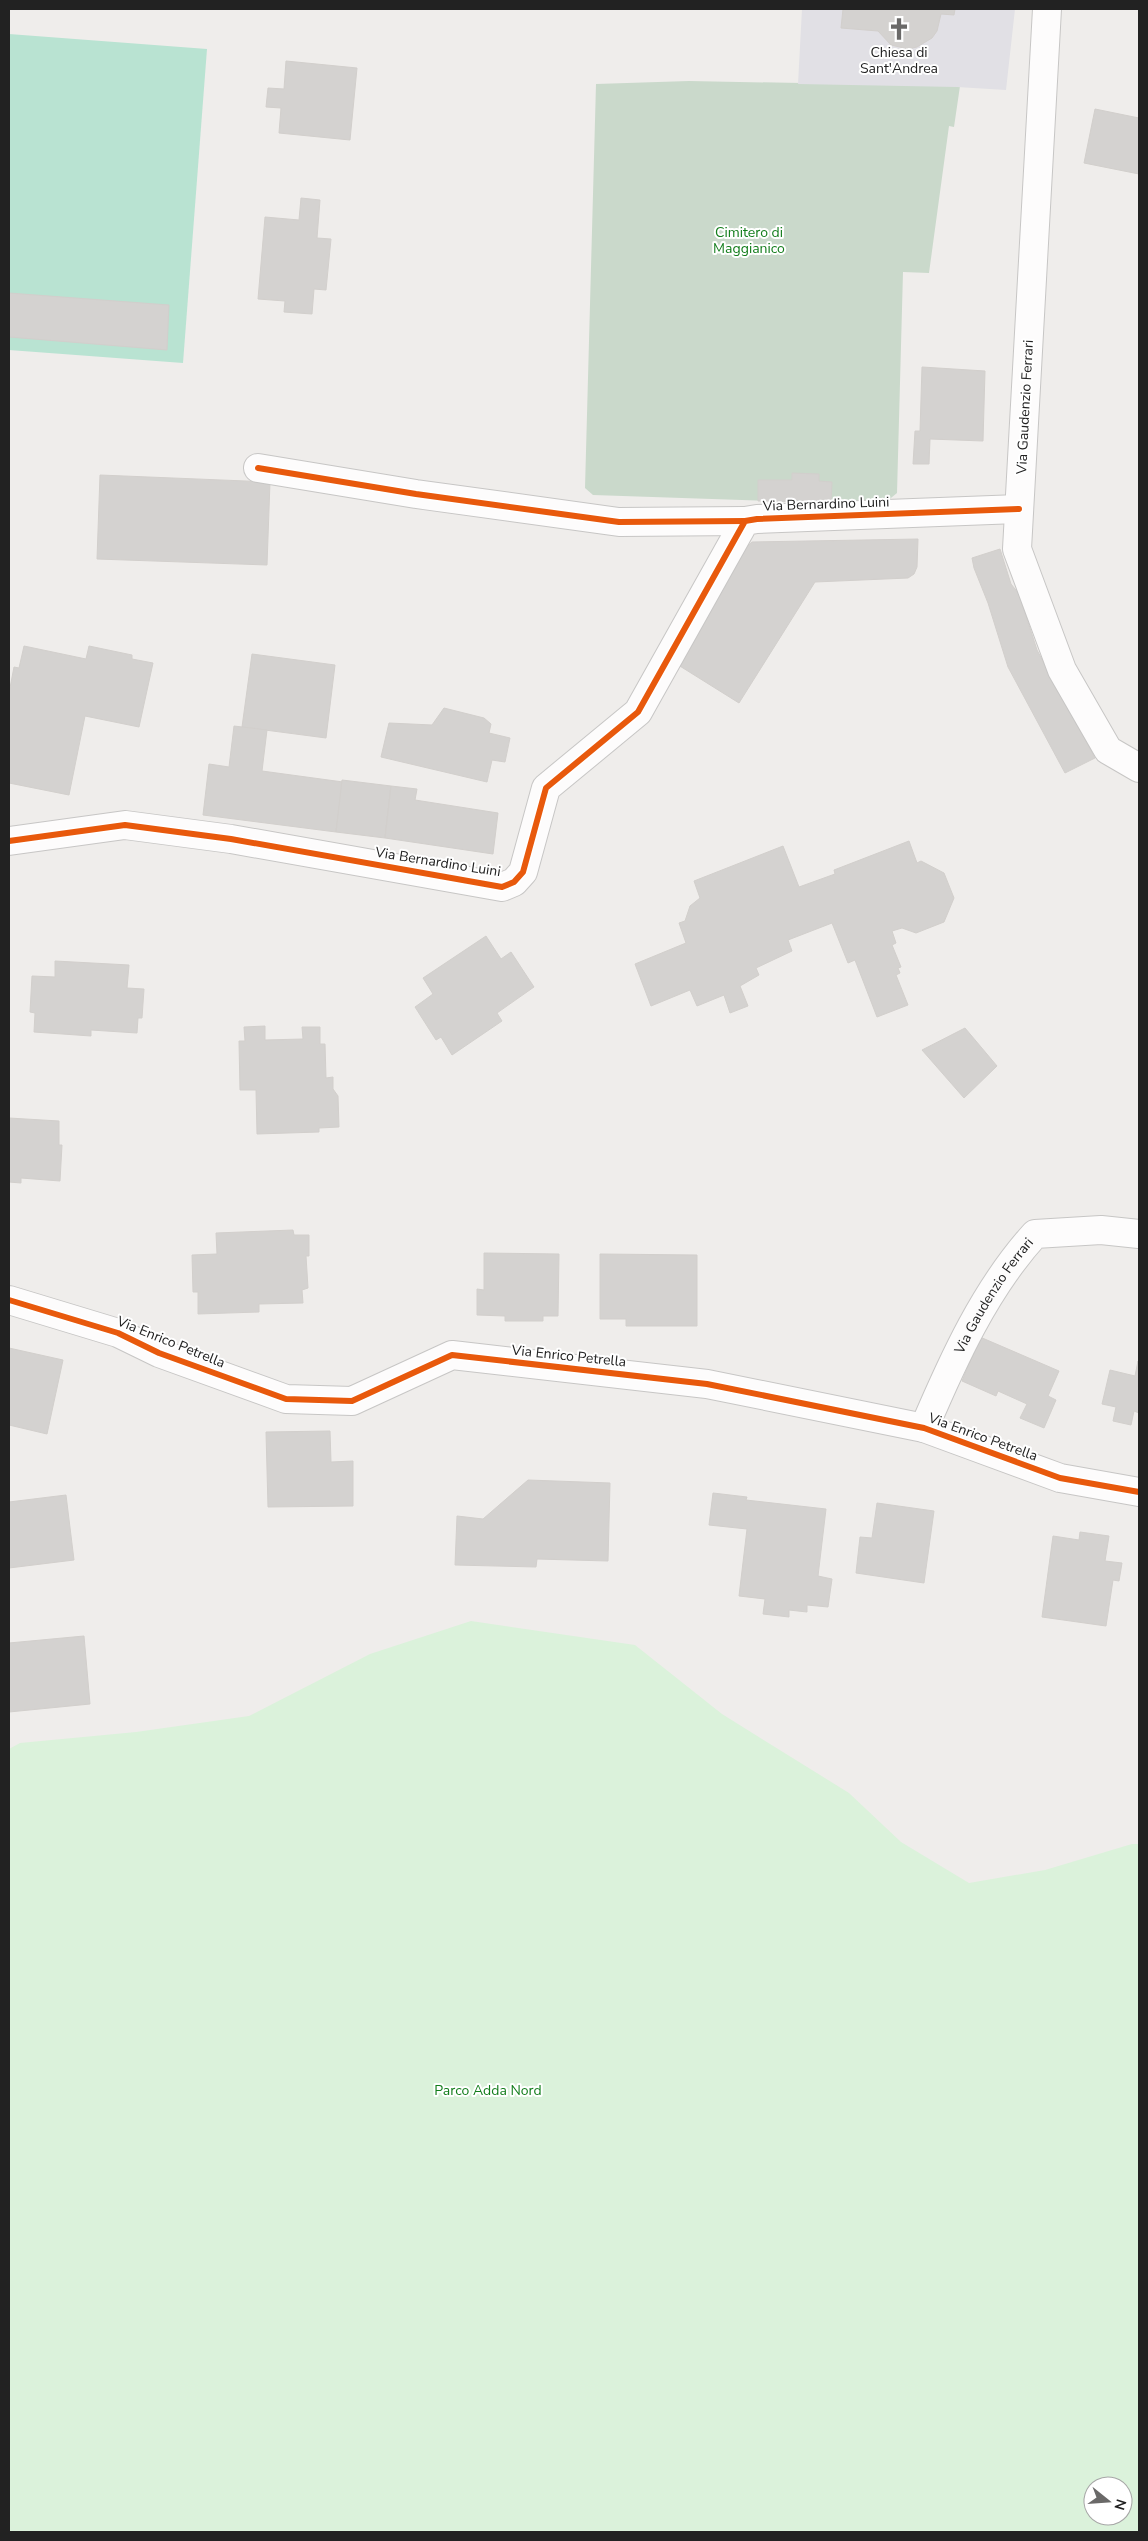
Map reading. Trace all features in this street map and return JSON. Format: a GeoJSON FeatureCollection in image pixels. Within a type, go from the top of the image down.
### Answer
{"type":"FeatureCollection","features":[{"type":"Feature","properties":{"kind":"street","name":"Via Gaudenzio Ferrari"},"geometry":{"type":"LineString","coordinates":[[1047,9],[1018,549],[1062,670],[1108,750],[1139,768]]}},
{"type":"Feature","properties":{"kind":"street"},"geometry":{"type":"LineString","coordinates":[[258,468],[444,498],[619,522],[745,522]]}},
{"type":"Feature","properties":{"kind":"street","name":"Via Bernardino Luini"},"geometry":{"type":"LineString","coordinates":[[9,842],[125,825],[231,839],[502,887],[514,882],[524,872],[546,788],[638,712],[745,522],[758,519],[1019,509]]}},
{"type":"Feature","properties":{"kind":"street","name":"Via Gaudenzio Ferrari"},"geometry":{"type":"LineString","coordinates":[[924,1428],[953,1361],[1010,1262],[1035,1234],[1102,1230],[1139,1234]]}},
{"type":"Feature","properties":{"kind":"street","name":"Via Enrico Petrella"},"geometry":{"type":"LineString","coordinates":[[9,1300],[118,1333],[159,1353],[286,1399],[352,1401],[452,1355],[707,1384],[924,1428],[1060,1478],[1139,1492]]}},
{"type":"Feature","properties":{"kind":"green space"},"geometry":{"type":"Polygon","coordinates":[[[9,34],[207,49],[183,363],[9,350],[9,34]]]}},
{"type":"Feature","properties":{"kind":"green space","name":"Cimitero di Maggianico"},"geometry":{"type":"Polygon","coordinates":[[[689,81],[960,86],[954,127],[949,126],[929,273],[903,272],[897,493],[886,502],[830,501],[830,503],[593,495],[585,488],[596,84],[689,81]]]}},
{"type":"Feature","properties":{"kind":"green space","name":"Parco Adda Nord"},"geometry":{"type":"Polygon","coordinates":[[[471,1621],[635,1645],[722,1714],[849,1793],[901,1842],[969,1883],[1045,1870],[1132,1844],[1139,1844],[1139,2532],[9,2532],[9,1749],[20,1743],[136,1732],[249,1716],[370,1654],[471,1621]]]}},
{"type":"Feature","properties":{"kind":"shaded area"},"geometry":{"type":"Polygon","coordinates":[[[802,9],[1015,9],[1006,90],[957,87],[798,84],[802,9]]]}},
{"type":"Feature","properties":{"kind":"building","name":"Chiesa di Sant'Andrea"},"geometry":{"type":"Polygon","coordinates":[[[843,9],[955,9],[954,15],[941,14],[937,31],[932,38],[917,47],[908,49],[891,45],[878,31],[841,28],[843,9]]]}},
{"type":"Feature","properties":{"kind":"building"},"geometry":{"type":"Polygon","coordinates":[[[286,61],[357,68],[350,140],[279,133],[281,108],[266,107],[268,88],[284,89],[286,61]]]}},
{"type":"Feature","properties":{"kind":"building"},"geometry":{"type":"Polygon","coordinates":[[[1095,109],[1139,118],[1139,174],[1084,163],[1095,109]]]}},
{"type":"Feature","properties":{"kind":"building"},"geometry":{"type":"Polygon","coordinates":[[[301,198],[320,200],[317,238],[331,239],[326,290],[314,289],[312,314],[284,312],[285,301],[258,299],[265,217],[299,220],[301,198]]]}},
{"type":"Feature","properties":{"kind":"building"},"geometry":{"type":"Polygon","coordinates":[[[9,293],[169,305],[167,350],[9,337],[9,293]]]}},
{"type":"Feature","properties":{"kind":"building"},"geometry":{"type":"Polygon","coordinates":[[[922,367],[985,371],[983,441],[930,439],[929,464],[913,464],[915,431],[920,431],[922,367]]]}},
{"type":"Feature","properties":{"kind":"building"},"geometry":{"type":"Polygon","coordinates":[[[792,473],[819,474],[819,481],[832,482],[831,502],[758,501],[758,480],[792,480],[792,473]]]}},
{"type":"Feature","properties":{"kind":"building"},"geometry":{"type":"Polygon","coordinates":[[[100,475],[270,482],[267,565],[97,559],[100,475]]]}},
{"type":"Feature","properties":{"kind":"building"},"geometry":{"type":"Polygon","coordinates":[[[918,539],[917,567],[914,574],[908,578],[815,582],[739,703],[675,663],[742,551],[752,542],[918,539]]]}},
{"type":"Feature","properties":{"kind":"building"},"geometry":{"type":"Polygon","coordinates":[[[1000,549],[1011,584],[1019,594],[1037,650],[1095,758],[1065,773],[1008,667],[988,603],[974,568],[972,558],[1000,549]]]}},
{"type":"Feature","properties":{"kind":"building"},"geometry":{"type":"Polygon","coordinates":[[[24,646],[86,659],[89,646],[132,655],[132,659],[153,663],[139,727],[85,716],[69,795],[9,783],[9,693],[14,667],[19,668],[24,646]]]}},
{"type":"Feature","properties":{"kind":"building"},"geometry":{"type":"Polygon","coordinates":[[[252,654],[335,665],[326,738],[242,727],[252,654]]]}},
{"type":"Feature","properties":{"kind":"building"},"geometry":{"type":"Polygon","coordinates":[[[444,708],[484,718],[491,724],[489,733],[510,738],[505,762],[492,760],[487,782],[381,757],[389,723],[432,725],[444,708]]]}},
{"type":"Feature","properties":{"kind":"building"},"geometry":{"type":"Polygon","coordinates":[[[234,726],[267,730],[262,771],[343,782],[336,832],[203,815],[209,764],[229,767],[234,726]]]}},
{"type":"Feature","properties":{"kind":"building"},"geometry":{"type":"Polygon","coordinates":[[[342,780],[391,786],[385,838],[336,832],[342,780]]]}},
{"type":"Feature","properties":{"kind":"building"},"geometry":{"type":"Polygon","coordinates":[[[391,786],[417,789],[415,800],[498,813],[493,854],[385,838],[391,786]]]}},
{"type":"Feature","properties":{"kind":"building"},"geometry":{"type":"Polygon","coordinates":[[[909,841],[917,863],[921,861],[944,873],[954,898],[944,922],[916,933],[902,928],[892,931],[896,943],[892,945],[901,967],[898,968],[900,973],[896,975],[908,1005],[877,1017],[855,960],[848,963],[832,923],[788,940],[792,951],[756,968],[759,975],[740,986],[748,1006],[730,1013],[724,995],[697,1006],[690,990],[651,1006],[635,964],[686,943],[679,923],[685,921],[690,906],[700,898],[694,881],[783,846],[799,887],[835,874],[834,870],[909,841]]]}},
{"type":"Feature","properties":{"kind":"building"},"geometry":{"type":"Polygon","coordinates":[[[486,936],[501,959],[511,952],[534,987],[497,1013],[502,1021],[452,1055],[441,1037],[436,1040],[415,1007],[433,994],[423,978],[486,936]]]}},
{"type":"Feature","properties":{"kind":"building"},"geometry":{"type":"Polygon","coordinates":[[[55,961],[129,965],[127,988],[144,989],[142,1018],[138,1018],[137,1033],[91,1030],[91,1036],[34,1032],[35,1013],[30,1012],[32,976],[55,977],[55,961]]]}},
{"type":"Feature","properties":{"kind":"building"},"geometry":{"type":"Polygon","coordinates":[[[265,1026],[265,1040],[303,1039],[302,1027],[320,1027],[320,1044],[325,1044],[326,1078],[333,1077],[333,1089],[338,1096],[339,1127],[319,1128],[319,1132],[257,1134],[256,1090],[240,1090],[239,1041],[245,1041],[244,1027],[265,1026]]]}},
{"type":"Feature","properties":{"kind":"building"},"geometry":{"type":"Polygon","coordinates":[[[965,1028],[997,1066],[964,1098],[922,1050],[965,1028]]]}},
{"type":"Feature","properties":{"kind":"building"},"geometry":{"type":"Polygon","coordinates":[[[9,1118],[59,1121],[59,1145],[62,1145],[60,1181],[21,1178],[21,1183],[9,1182],[9,1118]]]}},
{"type":"Feature","properties":{"kind":"building"},"geometry":{"type":"Polygon","coordinates":[[[293,1230],[294,1235],[309,1235],[309,1256],[306,1256],[308,1288],[302,1290],[303,1303],[259,1304],[259,1312],[198,1314],[198,1292],[193,1292],[192,1255],[217,1254],[216,1233],[293,1230]]]}},
{"type":"Feature","properties":{"kind":"building"},"geometry":{"type":"Polygon","coordinates":[[[484,1253],[559,1254],[558,1316],[543,1316],[543,1321],[505,1321],[505,1316],[477,1315],[477,1289],[484,1290],[484,1253]]]}},
{"type":"Feature","properties":{"kind":"building"},"geometry":{"type":"Polygon","coordinates":[[[600,1254],[697,1255],[697,1326],[626,1326],[626,1319],[600,1319],[600,1254]]]}},
{"type":"Feature","properties":{"kind":"building"},"geometry":{"type":"Polygon","coordinates":[[[980,1337],[1059,1371],[1048,1396],[1056,1400],[1044,1428],[1020,1418],[1027,1404],[998,1391],[996,1396],[962,1381],[980,1337]]]}},
{"type":"Feature","properties":{"kind":"building"},"geometry":{"type":"Polygon","coordinates":[[[9,1348],[63,1360],[47,1434],[9,1425],[9,1348]]]}},
{"type":"Feature","properties":{"kind":"building"},"geometry":{"type":"Polygon","coordinates":[[[1138,1361],[1139,1413],[1134,1411],[1131,1425],[1113,1421],[1116,1407],[1102,1404],[1110,1370],[1135,1376],[1138,1361]]]}},
{"type":"Feature","properties":{"kind":"building"},"geometry":{"type":"Polygon","coordinates":[[[330,1431],[331,1462],[353,1461],[353,1506],[268,1507],[266,1432],[330,1431]]]}},
{"type":"Feature","properties":{"kind":"building"},"geometry":{"type":"Polygon","coordinates":[[[528,1480],[610,1483],[608,1561],[537,1559],[536,1567],[455,1565],[457,1516],[483,1519],[528,1480]]]}},
{"type":"Feature","properties":{"kind":"building"},"geometry":{"type":"Polygon","coordinates":[[[713,1493],[747,1497],[746,1500],[826,1509],[818,1576],[832,1579],[828,1607],[807,1605],[807,1612],[789,1610],[789,1617],[763,1614],[765,1599],[739,1596],[747,1529],[709,1525],[713,1493]]]}},
{"type":"Feature","properties":{"kind":"building"},"geometry":{"type":"Polygon","coordinates":[[[66,1495],[74,1560],[9,1568],[9,1502],[66,1495]]]}},
{"type":"Feature","properties":{"kind":"building"},"geometry":{"type":"Polygon","coordinates":[[[877,1503],[934,1511],[924,1583],[856,1573],[860,1537],[872,1538],[877,1503]]]}},
{"type":"Feature","properties":{"kind":"building"},"geometry":{"type":"Polygon","coordinates":[[[1080,1532],[1109,1536],[1105,1561],[1122,1563],[1119,1581],[1113,1580],[1106,1626],[1042,1617],[1053,1536],[1079,1540],[1080,1532]]]}},
{"type":"Feature","properties":{"kind":"building"},"geometry":{"type":"Polygon","coordinates":[[[84,1636],[90,1704],[9,1712],[9,1643],[84,1636]]]}},
{"type":"Feature","properties":{"kind":"cycle path"},"geometry":{"type":"LineString","coordinates":[[258,468],[416,494],[619,522],[745,521]]}},
{"type":"Feature","properties":{"kind":"cycle path"},"geometry":{"type":"LineString","coordinates":[[9,841],[125,825],[231,839],[502,887],[514,882],[523,872],[546,788],[638,712],[745,521],[1019,509]]}},
{"type":"Feature","properties":{"kind":"cycle path"},"geometry":{"type":"LineString","coordinates":[[9,1300],[118,1333],[159,1353],[286,1399],[352,1401],[452,1355],[707,1384],[924,1428],[1060,1478],[1139,1492]]}},
{"type":"Feature","properties":{"kind":"place","name":"Chiesa di Sant'Andrea"},"geometry":{"type":"Point","coordinates":[899,29]}}]}
